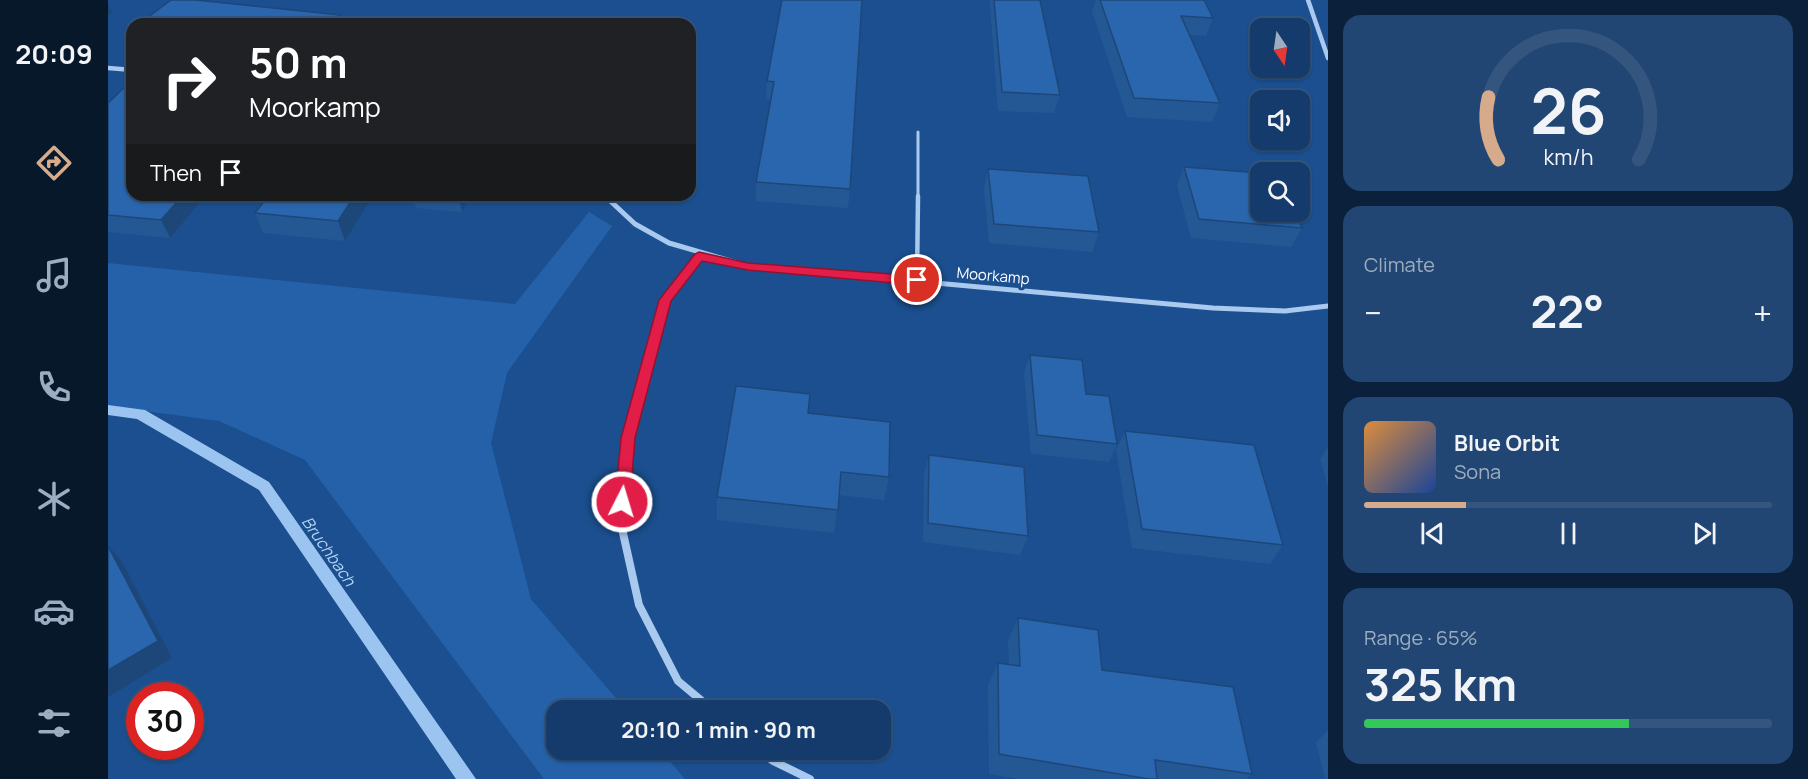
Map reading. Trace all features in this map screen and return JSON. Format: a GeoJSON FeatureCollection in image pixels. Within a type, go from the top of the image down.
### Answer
{"type":"FeatureCollection","features":[{"type":"Feature","properties":{"kind":"street"},"geometry":{"type":"LineString","coordinates":[[1308,0],[1328,58]]}},
{"type":"Feature","properties":{"kind":"street"},"geometry":{"type":"LineString","coordinates":[[108,68],[126,70]]}},
{"type":"Feature","properties":{"kind":"street","name":"Moorkamp"},"geometry":{"type":"LineString","coordinates":[[610,201],[644,233],[699,256],[748,267],[917,280],[1213,308],[1286,311],[1328,306]]}},
{"type":"Feature","properties":{"kind":"street"},"geometry":{"type":"LineString","coordinates":[[699,256],[665,300],[646,363],[628,438],[621,524],[639,605],[678,681],[701,700]]}},
{"type":"Feature","properties":{"kind":"street"},"geometry":{"type":"LineString","coordinates":[[772,760],[810,779]]}},
{"type":"Feature","properties":{"kind":"lane"},"geometry":{"type":"LineString","coordinates":[[917,280],[918,132]]}},
{"type":"Feature","properties":{"kind":"shaded area"},"geometry":{"type":"Polygon","coordinates":[[[589,212],[612,226],[507,373],[491,443],[531,599],[618,700],[546,700],[546,760],[669,760],[685,779],[544,779],[305,460],[219,421],[108,406],[108,263],[515,304],[589,212]]]}},
{"type":"Feature","properties":{"kind":"building"},"geometry":{"type":"Polygon","coordinates":[[[171,0],[195,0],[340,15],[337,18],[147,18],[171,0]]]}},
{"type":"Feature","properties":{"kind":"building"},"geometry":{"type":"Polygon","coordinates":[[[782,0],[862,0],[850,189],[756,182],[774,82],[767,81],[782,0]]]}},
{"type":"Feature","properties":{"kind":"building"},"geometry":{"type":"Polygon","coordinates":[[[994,0],[1040,0],[1060,95],[1002,92],[994,0]]]}},
{"type":"Feature","properties":{"kind":"building"},"geometry":{"type":"Polygon","coordinates":[[[1100,0],[1204,0],[1213,18],[1181,16],[1220,103],[1134,98],[1100,0]]]}},
{"type":"Feature","properties":{"kind":"building"},"geometry":{"type":"Polygon","coordinates":[[[126,86],[126,201],[178,201],[161,220],[108,215],[108,103],[126,86]]]}},
{"type":"Feature","properties":{"kind":"building"},"geometry":{"type":"Polygon","coordinates":[[[1184,167],[1250,172],[1250,222],[1299,222],[1302,228],[1199,219],[1184,167]]]}},
{"type":"Feature","properties":{"kind":"building"},"geometry":{"type":"Polygon","coordinates":[[[988,169],[1088,176],[1099,232],[994,224],[988,169]]]}},
{"type":"Feature","properties":{"kind":"building"},"geometry":{"type":"Polygon","coordinates":[[[264,201],[351,201],[338,221],[255,213],[264,201]]]}},
{"type":"Feature","properties":{"kind":"building"},"geometry":{"type":"Polygon","coordinates":[[[1030,355],[1082,360],[1086,394],[1109,396],[1117,444],[1037,435],[1030,355]]]}},
{"type":"Feature","properties":{"kind":"building"},"geometry":{"type":"Polygon","coordinates":[[[736,386],[810,394],[808,413],[890,422],[889,477],[841,472],[838,510],[717,497],[736,386]]]}},
{"type":"Feature","properties":{"kind":"building"},"geometry":{"type":"Polygon","coordinates":[[[1125,431],[1254,445],[1283,545],[1142,529],[1125,431]]]}},
{"type":"Feature","properties":{"kind":"building"},"geometry":{"type":"Polygon","coordinates":[[[929,455],[1024,467],[1028,536],[928,523],[929,455]]]}},
{"type":"Feature","properties":{"kind":"building"},"geometry":{"type":"Polygon","coordinates":[[[108,546],[158,641],[108,670],[108,546]]]}},
{"type":"Feature","properties":{"kind":"building"},"geometry":{"type":"Polygon","coordinates":[[[1018,618],[1098,630],[1102,670],[1233,687],[1252,774],[1155,760],[1157,779],[1149,779],[999,754],[998,663],[1020,666],[1018,618]]]}},
{"type":"Feature","properties":{"kind":"waterway","name":"Bruchbach"},"geometry":{"type":"LineString","coordinates":[[108,410],[140,414],[264,486],[467,779]]}},
{"type":"Feature","properties":{"kind":"route"},"geometry":{"type":"LineString","coordinates":[[622,502],[628,438],[646,363],[665,300],[699,256],[748,267],[917,280]]}}]}
